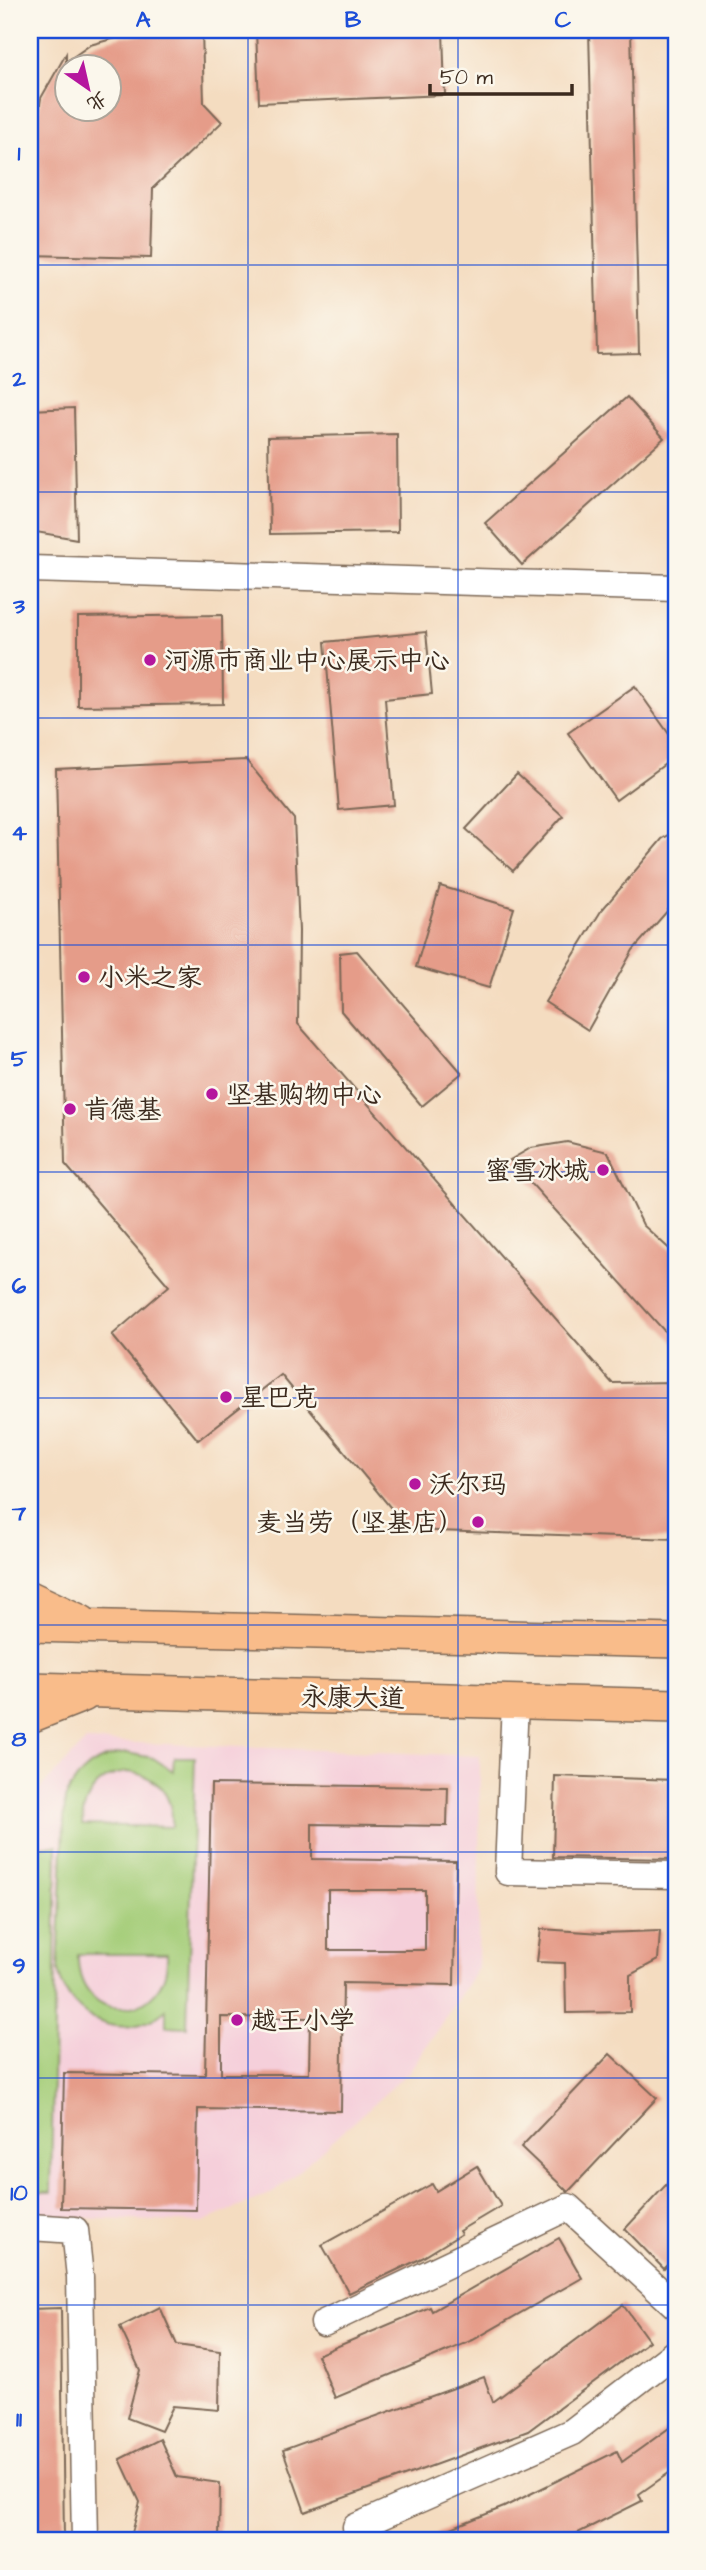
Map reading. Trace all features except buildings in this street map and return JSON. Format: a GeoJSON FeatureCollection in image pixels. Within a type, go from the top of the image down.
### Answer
{"type":"FeatureCollection","features":[{"type":"Feature","properties":{"kind":"main road"},"geometry":{"type":"LineString","coordinates":[[30,1598],[92,1628]]}},
{"type":"Feature","properties":{"kind":"main road"},"geometry":{"type":"LineString","coordinates":[[30,1625],[676,1641]]}},
{"type":"Feature","properties":{"kind":"main road","name":"永康大道"},"geometry":{"type":"LineString","coordinates":[[30,1689],[676,1706]]}},
{"type":"Feature","properties":{"kind":"main road"},"geometry":{"type":"LineString","coordinates":[[30,1716],[95,1690]]}},
{"type":"Feature","properties":{"kind":"street"},"geometry":{"type":"LineString","coordinates":[[30,569],[676,589]]}},
{"type":"Feature","properties":{"kind":"street"},"geometry":{"type":"LineString","coordinates":[[514,1701],[508,1872],[676,1875]]}},
{"type":"Feature","properties":{"kind":"street"},"geometry":{"type":"LineString","coordinates":[[324,2323],[568,2207],[676,2306]]}},
{"type":"Feature","properties":{"kind":"street"},"geometry":{"type":"LineString","coordinates":[[30,2227],[75,2230],[80,2277],[85,2540]]}},
{"type":"Feature","properties":{"kind":"street"},"geometry":{"type":"LineString","coordinates":[[356,2527],[572,2432],[676,2353]]}},
{"type":"Feature","properties":{"kind":"shaded area","name":"越王小学"},"geometry":{"type":"Polygon","coordinates":[[[86,1741],[480,1756],[478,1968],[409,2072],[276,2191],[201,2223],[30,2216],[30,1799],[86,1741]]]}},
{"type":"Feature","properties":{"kind":"green space"},"geometry":{"type":"Polygon","coordinates":[[[127,1753],[153,1758],[173,1771],[174,1757],[195,1757],[187,2027],[166,2026],[166,2010],[133,2026],[101,2022],[86,2015],[74,2003],[64,1988],[58,1971],[65,1799],[82,1773],[97,1761],[127,1753]],[[127,1772],[107,1778],[94,1789],[85,1805],[82,1825],[172,1827],[170,1806],[162,1789],[147,1778],[127,1772]],[[78,1954],[81,1978],[91,1995],[106,2005],[122,2008],[139,2004],[154,1994],[164,1977],[167,1954],[78,1954]]]}},
{"type":"Feature","properties":{"kind":"green space"},"geometry":{"type":"Polygon","coordinates":[[[30,1846],[57,1846],[51,2192],[30,2192],[30,1846]]]}},
{"type":"Feature","properties":{"kind":"place","name":"河源市商业中心展示中心"},"geometry":{"type":"Point","coordinates":[150,660]}},
{"type":"Feature","properties":{"kind":"place","name":"小米之家"},"geometry":{"type":"Point","coordinates":[84,977]}},
{"type":"Feature","properties":{"kind":"place","name":"坚基购物中心"},"geometry":{"type":"Point","coordinates":[212,1094]}},
{"type":"Feature","properties":{"kind":"place","name":"肯德基"},"geometry":{"type":"Point","coordinates":[70,1109]}},
{"type":"Feature","properties":{"kind":"place","name":"蜜雪冰城"},"geometry":{"type":"Point","coordinates":[603,1170]}},
{"type":"Feature","properties":{"kind":"place","name":"星巴克"},"geometry":{"type":"Point","coordinates":[226,1397]}},
{"type":"Feature","properties":{"kind":"place","name":"沃尔玛"},"geometry":{"type":"Point","coordinates":[415,1484]}},
{"type":"Feature","properties":{"kind":"place","name":"麦当劳（坚基店）"},"geometry":{"type":"Point","coordinates":[478,1522]}},
{"type":"Feature","properties":{"kind":"place","name":"越王小学"},"geometry":{"type":"Point","coordinates":[237,2020]}}]}
